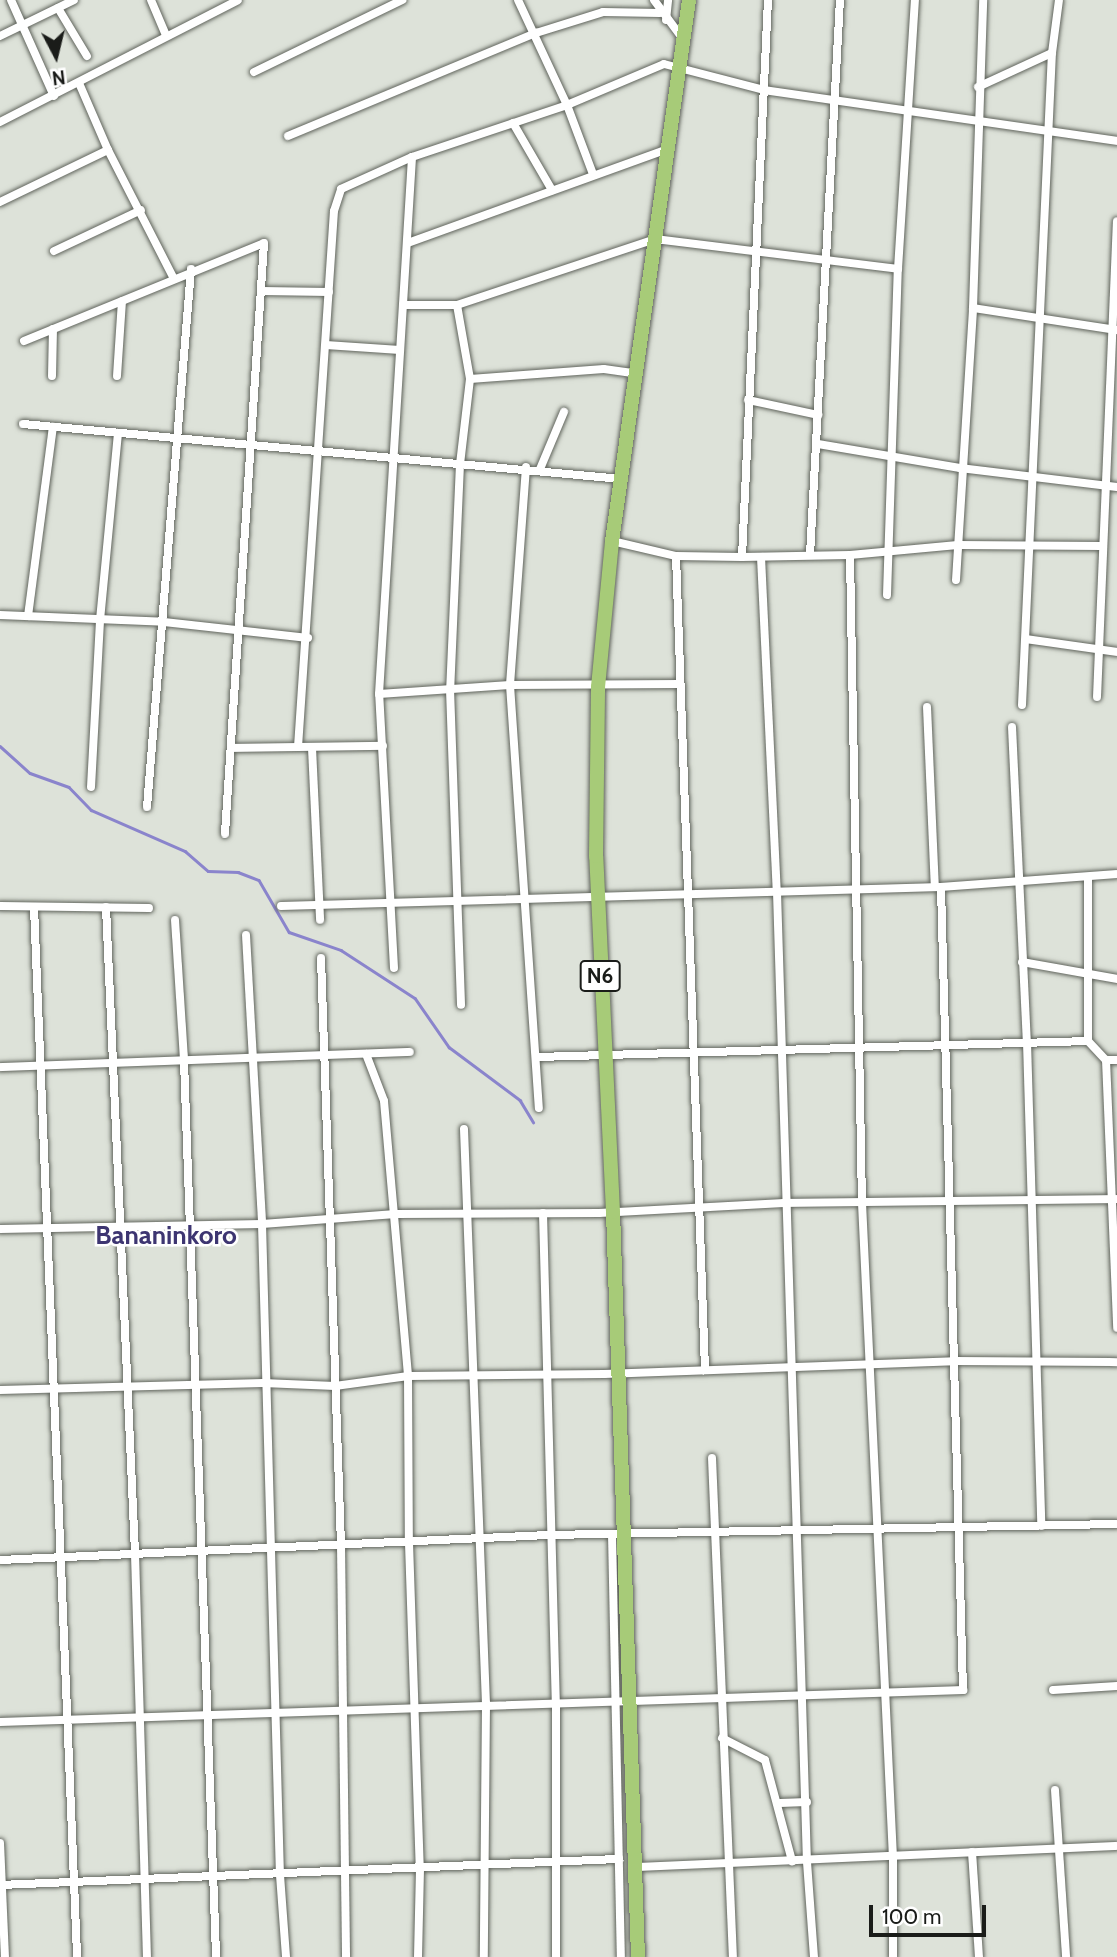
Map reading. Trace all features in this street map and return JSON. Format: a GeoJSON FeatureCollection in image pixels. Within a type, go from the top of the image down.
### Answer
{"type":"FeatureCollection","features":[{"type":"Feature","properties":{"kind":"highway","name":"N6"},"geometry":{"type":"LineString","coordinates":[[638,1957],[631,1702],[617,1534],[613,1212],[597,898],[598,687],[612,541],[638,374],[689,0]]}},
{"type":"Feature","properties":{"kind":"street"},"geometry":{"type":"LineString","coordinates":[[11,0],[54,96]]}},
{"type":"Feature","properties":{"kind":"street"},"geometry":{"type":"LineString","coordinates":[[0,36],[74,0]]}},
{"type":"Feature","properties":{"kind":"street"},"geometry":{"type":"LineString","coordinates":[[151,0],[166,36]]}},
{"type":"Feature","properties":{"kind":"street"},"geometry":{"type":"LineString","coordinates":[[0,122],[237,0]]}},
{"type":"Feature","properties":{"kind":"street"},"geometry":{"type":"LineString","coordinates":[[254,72],[402,0]]}},
{"type":"Feature","properties":{"kind":"street"},"geometry":{"type":"LineString","coordinates":[[654,0],[660,13],[683,40]]}},
{"type":"Feature","properties":{"kind":"street"},"geometry":{"type":"LineString","coordinates":[[666,20],[668,0]]}},
{"type":"Feature","properties":{"kind":"street"},"geometry":{"type":"LineString","coordinates":[[741,557],[768,0]]}},
{"type":"Feature","properties":{"kind":"street"},"geometry":{"type":"LineString","coordinates":[[810,555],[840,0]]}},
{"type":"Feature","properties":{"kind":"street"},"geometry":{"type":"LineString","coordinates":[[887,595],[889,457],[915,0]]}},
{"type":"Feature","properties":{"kind":"street"},"geometry":{"type":"LineString","coordinates":[[956,580],[960,468],[973,308],[976,121],[983,0]]}},
{"type":"Feature","properties":{"kind":"street"},"geometry":{"type":"LineString","coordinates":[[1022,705],[1052,53],[1059,0]]}},
{"type":"Feature","properties":{"kind":"street"},"geometry":{"type":"LineString","coordinates":[[522,1],[567,104],[593,174]]}},
{"type":"Feature","properties":{"kind":"street"},"geometry":{"type":"LineString","coordinates":[[58,8],[87,56]]}},
{"type":"Feature","properties":{"kind":"street"},"geometry":{"type":"LineString","coordinates":[[288,136],[536,33],[603,12],[660,13]]}},
{"type":"Feature","properties":{"kind":"street"},"geometry":{"type":"LineString","coordinates":[[978,87],[1052,53]]}},
{"type":"Feature","properties":{"kind":"street"},"geometry":{"type":"LineString","coordinates":[[298,747],[329,292],[337,196],[341,189],[412,157],[567,104],[651,67],[678,67],[764,90],[1117,141]]}},
{"type":"Feature","properties":{"kind":"street"},"geometry":{"type":"LineString","coordinates":[[79,83],[108,150],[173,277]]}},
{"type":"Feature","properties":{"kind":"street"},"geometry":{"type":"LineString","coordinates":[[513,123],[552,190]]}},
{"type":"Feature","properties":{"kind":"street"},"geometry":{"type":"LineString","coordinates":[[408,243],[593,174],[669,149]]}},
{"type":"Feature","properties":{"kind":"street"},"geometry":{"type":"LineString","coordinates":[[0,202],[108,150]]}},
{"type":"Feature","properties":{"kind":"street"},"geometry":{"type":"LineString","coordinates":[[394,968],[379,694],[412,157]]}},
{"type":"Feature","properties":{"kind":"street"},"geometry":{"type":"LineString","coordinates":[[54,251],[141,210]]}},
{"type":"Feature","properties":{"kind":"street"},"geometry":{"type":"LineString","coordinates":[[1097,697],[1117,221]]}},
{"type":"Feature","properties":{"kind":"street"},"geometry":{"type":"LineString","coordinates":[[403,305],[457,305],[655,239],[755,248],[898,269]]}},
{"type":"Feature","properties":{"kind":"street"},"geometry":{"type":"LineString","coordinates":[[24,341],[191,269],[264,243],[225,834]]}},
{"type":"Feature","properties":{"kind":"street"},"geometry":{"type":"LineString","coordinates":[[147,807],[180,437],[191,269]]}},
{"type":"Feature","properties":{"kind":"street"},"geometry":{"type":"LineString","coordinates":[[262,291],[329,292]]}},
{"type":"Feature","properties":{"kind":"street"},"geometry":{"type":"LineString","coordinates":[[117,376],[122,301]]}},
{"type":"Feature","properties":{"kind":"street"},"geometry":{"type":"LineString","coordinates":[[457,305],[470,379],[460,464],[450,689],[461,1005]]}},
{"type":"Feature","properties":{"kind":"street"},"geometry":{"type":"LineString","coordinates":[[973,308],[1114,329]]}},
{"type":"Feature","properties":{"kind":"street"},"geometry":{"type":"LineString","coordinates":[[52,376],[53,329]]}},
{"type":"Feature","properties":{"kind":"street"},"geometry":{"type":"LineString","coordinates":[[326,345],[400,351]]}},
{"type":"Feature","properties":{"kind":"street"},"geometry":{"type":"LineString","coordinates":[[470,379],[604,369],[638,374]]}},
{"type":"Feature","properties":{"kind":"street"},"geometry":{"type":"LineString","coordinates":[[748,400],[818,415]]}},
{"type":"Feature","properties":{"kind":"street"},"geometry":{"type":"LineString","coordinates":[[540,468],[564,412]]}},
{"type":"Feature","properties":{"kind":"street"},"geometry":{"type":"LineString","coordinates":[[23,425],[460,464],[540,468],[622,479]]}},
{"type":"Feature","properties":{"kind":"street"},"geometry":{"type":"LineString","coordinates":[[28,616],[53,427]]}},
{"type":"Feature","properties":{"kind":"street"},"geometry":{"type":"LineString","coordinates":[[90,788],[100,620],[118,433]]}},
{"type":"Feature","properties":{"kind":"street"},"geometry":{"type":"LineString","coordinates":[[818,444],[960,468],[1117,487]]}},
{"type":"Feature","properties":{"kind":"street"},"geometry":{"type":"LineString","coordinates":[[526,467],[510,685],[527,898],[539,1108]]}},
{"type":"Feature","properties":{"kind":"street"},"geometry":{"type":"LineString","coordinates":[[612,541],[676,556],[741,557],[850,555],[887,549],[958,545],[1102,546]]}},
{"type":"Feature","properties":{"kind":"street"},"geometry":{"type":"LineString","coordinates":[[850,555],[859,887],[862,1203],[877,1529],[881,1691],[892,1857],[893,1957]]}},
{"type":"Feature","properties":{"kind":"street"},"geometry":{"type":"LineString","coordinates":[[676,556],[697,1208],[705,1370]]}},
{"type":"Feature","properties":{"kind":"street"},"geometry":{"type":"LineString","coordinates":[[761,557],[777,892],[784,1203],[798,1531],[807,1861],[814,1957]]}},
{"type":"Feature","properties":{"kind":"street"},"geometry":{"type":"LineString","coordinates":[[0,615],[164,622],[238,628],[307,638]]}},
{"type":"Feature","properties":{"kind":"street"},"geometry":{"type":"LineString","coordinates":[[1026,639],[1117,652]]}},
{"type":"Feature","properties":{"kind":"street"},"geometry":{"type":"LineString","coordinates":[[379,694],[510,685],[598,687],[680,684]]}},
{"type":"Feature","properties":{"kind":"street"},"geometry":{"type":"LineString","coordinates":[[0,1722],[486,1703],[615,1703],[803,1693],[963,1690],[938,887],[928,707]]}},
{"type":"Feature","properties":{"kind":"street"},"geometry":{"type":"LineString","coordinates":[[1012,727],[1020,881],[1021,962],[1027,1042],[1041,1526]]}},
{"type":"Feature","properties":{"kind":"street"},"geometry":{"type":"LineString","coordinates":[[231,748],[383,746]]}},
{"type":"Feature","properties":{"kind":"street"},"geometry":{"type":"LineString","coordinates":[[312,748],[320,920]]}},
{"type":"Feature","properties":{"kind":"street"},"geometry":{"type":"LineString","coordinates":[[281,906],[597,898],[859,887],[938,887],[1117,874]]}},
{"type":"Feature","properties":{"kind":"street"},"geometry":{"type":"LineString","coordinates":[[1087,877],[1088,1041],[1106,1060],[1114,1198],[1117,1328]]}},
{"type":"Feature","properties":{"kind":"street"},"geometry":{"type":"LineString","coordinates":[[0,906],[149,908]]}},
{"type":"Feature","properties":{"kind":"street"},"geometry":{"type":"LineString","coordinates":[[34,906],[77,1957]]}},
{"type":"Feature","properties":{"kind":"street"},"geometry":{"type":"LineString","coordinates":[[106,907],[124,1386],[135,1554],[147,1957]]}},
{"type":"Feature","properties":{"kind":"street"},"geometry":{"type":"LineString","coordinates":[[175,920],[184,1061],[216,1957]]}},
{"type":"Feature","properties":{"kind":"street"},"geometry":{"type":"LineString","coordinates":[[246,935],[262,1224],[263,1383],[278,1712],[280,1875],[286,1957]]}},
{"type":"Feature","properties":{"kind":"street"},"geometry":{"type":"LineString","coordinates":[[321,958],[341,1545],[346,1957]]}},
{"type":"Feature","properties":{"kind":"street"},"geometry":{"type":"LineString","coordinates":[[1021,962],[1117,979]]}},
{"type":"Feature","properties":{"kind":"street"},"geometry":{"type":"LineString","coordinates":[[537,1057],[860,1045],[1088,1041]]}},
{"type":"Feature","properties":{"kind":"street"},"geometry":{"type":"LineString","coordinates":[[0,1067],[410,1052]]}},
{"type":"Feature","properties":{"kind":"street"},"geometry":{"type":"LineString","coordinates":[[366,1054],[384,1101],[396,1214],[408,1376],[408,1543],[421,1869],[418,1957]]}},
{"type":"Feature","properties":{"kind":"street"},"geometry":{"type":"LineString","coordinates":[[1106,1060],[1117,1060]]}},
{"type":"Feature","properties":{"kind":"street"},"geometry":{"type":"LineString","coordinates":[[464,1129],[486,1703],[484,1957]]}},
{"type":"Feature","properties":{"kind":"street"},"geometry":{"type":"LineString","coordinates":[[0,1229],[262,1224],[396,1214],[613,1212],[784,1203],[1114,1198]]}},
{"type":"Feature","properties":{"kind":"street"},"geometry":{"type":"LineString","coordinates":[[543,1213],[549,1535],[556,1703],[556,1957]]}},
{"type":"Feature","properties":{"kind":"street"},"geometry":{"type":"LineString","coordinates":[[0,1390],[263,1383],[335,1386],[408,1376],[617,1374],[954,1361],[1117,1362]]}},
{"type":"Feature","properties":{"kind":"street"},"geometry":{"type":"LineString","coordinates":[[712,1458],[713,1532],[733,1957]]}},
{"type":"Feature","properties":{"kind":"street"},"geometry":{"type":"LineString","coordinates":[[0,1560],[549,1535],[1117,1524]]}},
{"type":"Feature","properties":{"kind":"street"},"geometry":{"type":"LineString","coordinates":[[617,1534],[615,1703],[621,1957]]}},
{"type":"Feature","properties":{"kind":"street"},"geometry":{"type":"LineString","coordinates":[[1053,1690],[1117,1686]]}},
{"type":"Feature","properties":{"kind":"street"},"geometry":{"type":"LineString","coordinates":[[722,1738],[765,1760],[780,1803],[792,1861]]}},
{"type":"Feature","properties":{"kind":"street"},"geometry":{"type":"LineString","coordinates":[[1055,1790],[1066,1957]]}},
{"type":"Feature","properties":{"kind":"street"},"geometry":{"type":"LineString","coordinates":[[780,1803],[807,1802]]}},
{"type":"Feature","properties":{"kind":"street"},"geometry":{"type":"LineString","coordinates":[[0,1843],[5,1957]]}},
{"type":"Feature","properties":{"kind":"street"},"geometry":{"type":"LineString","coordinates":[[636,1867],[1117,1846]]}},
{"type":"Feature","properties":{"kind":"street"},"geometry":{"type":"LineString","coordinates":[[972,1852],[979,1957]]}},
{"type":"Feature","properties":{"kind":"street"},"geometry":{"type":"LineString","coordinates":[[1,1885],[484,1867],[619,1859]]}},
{"type":"Feature","properties":{"kind":"waterway"},"geometry":{"type":"LineString","coordinates":[[0,746],[30,773],[69,787],[91,810],[185,851],[208,871],[238,872],[259,880],[289,932],[341,950],[415,998],[449,1047],[520,1100],[533,1122]]}},
{"type":"Feature","properties":{"kind":"district","name":"Bananinkoro"},"geometry":{"type":"Point","coordinates":[166,1236]}}]}
